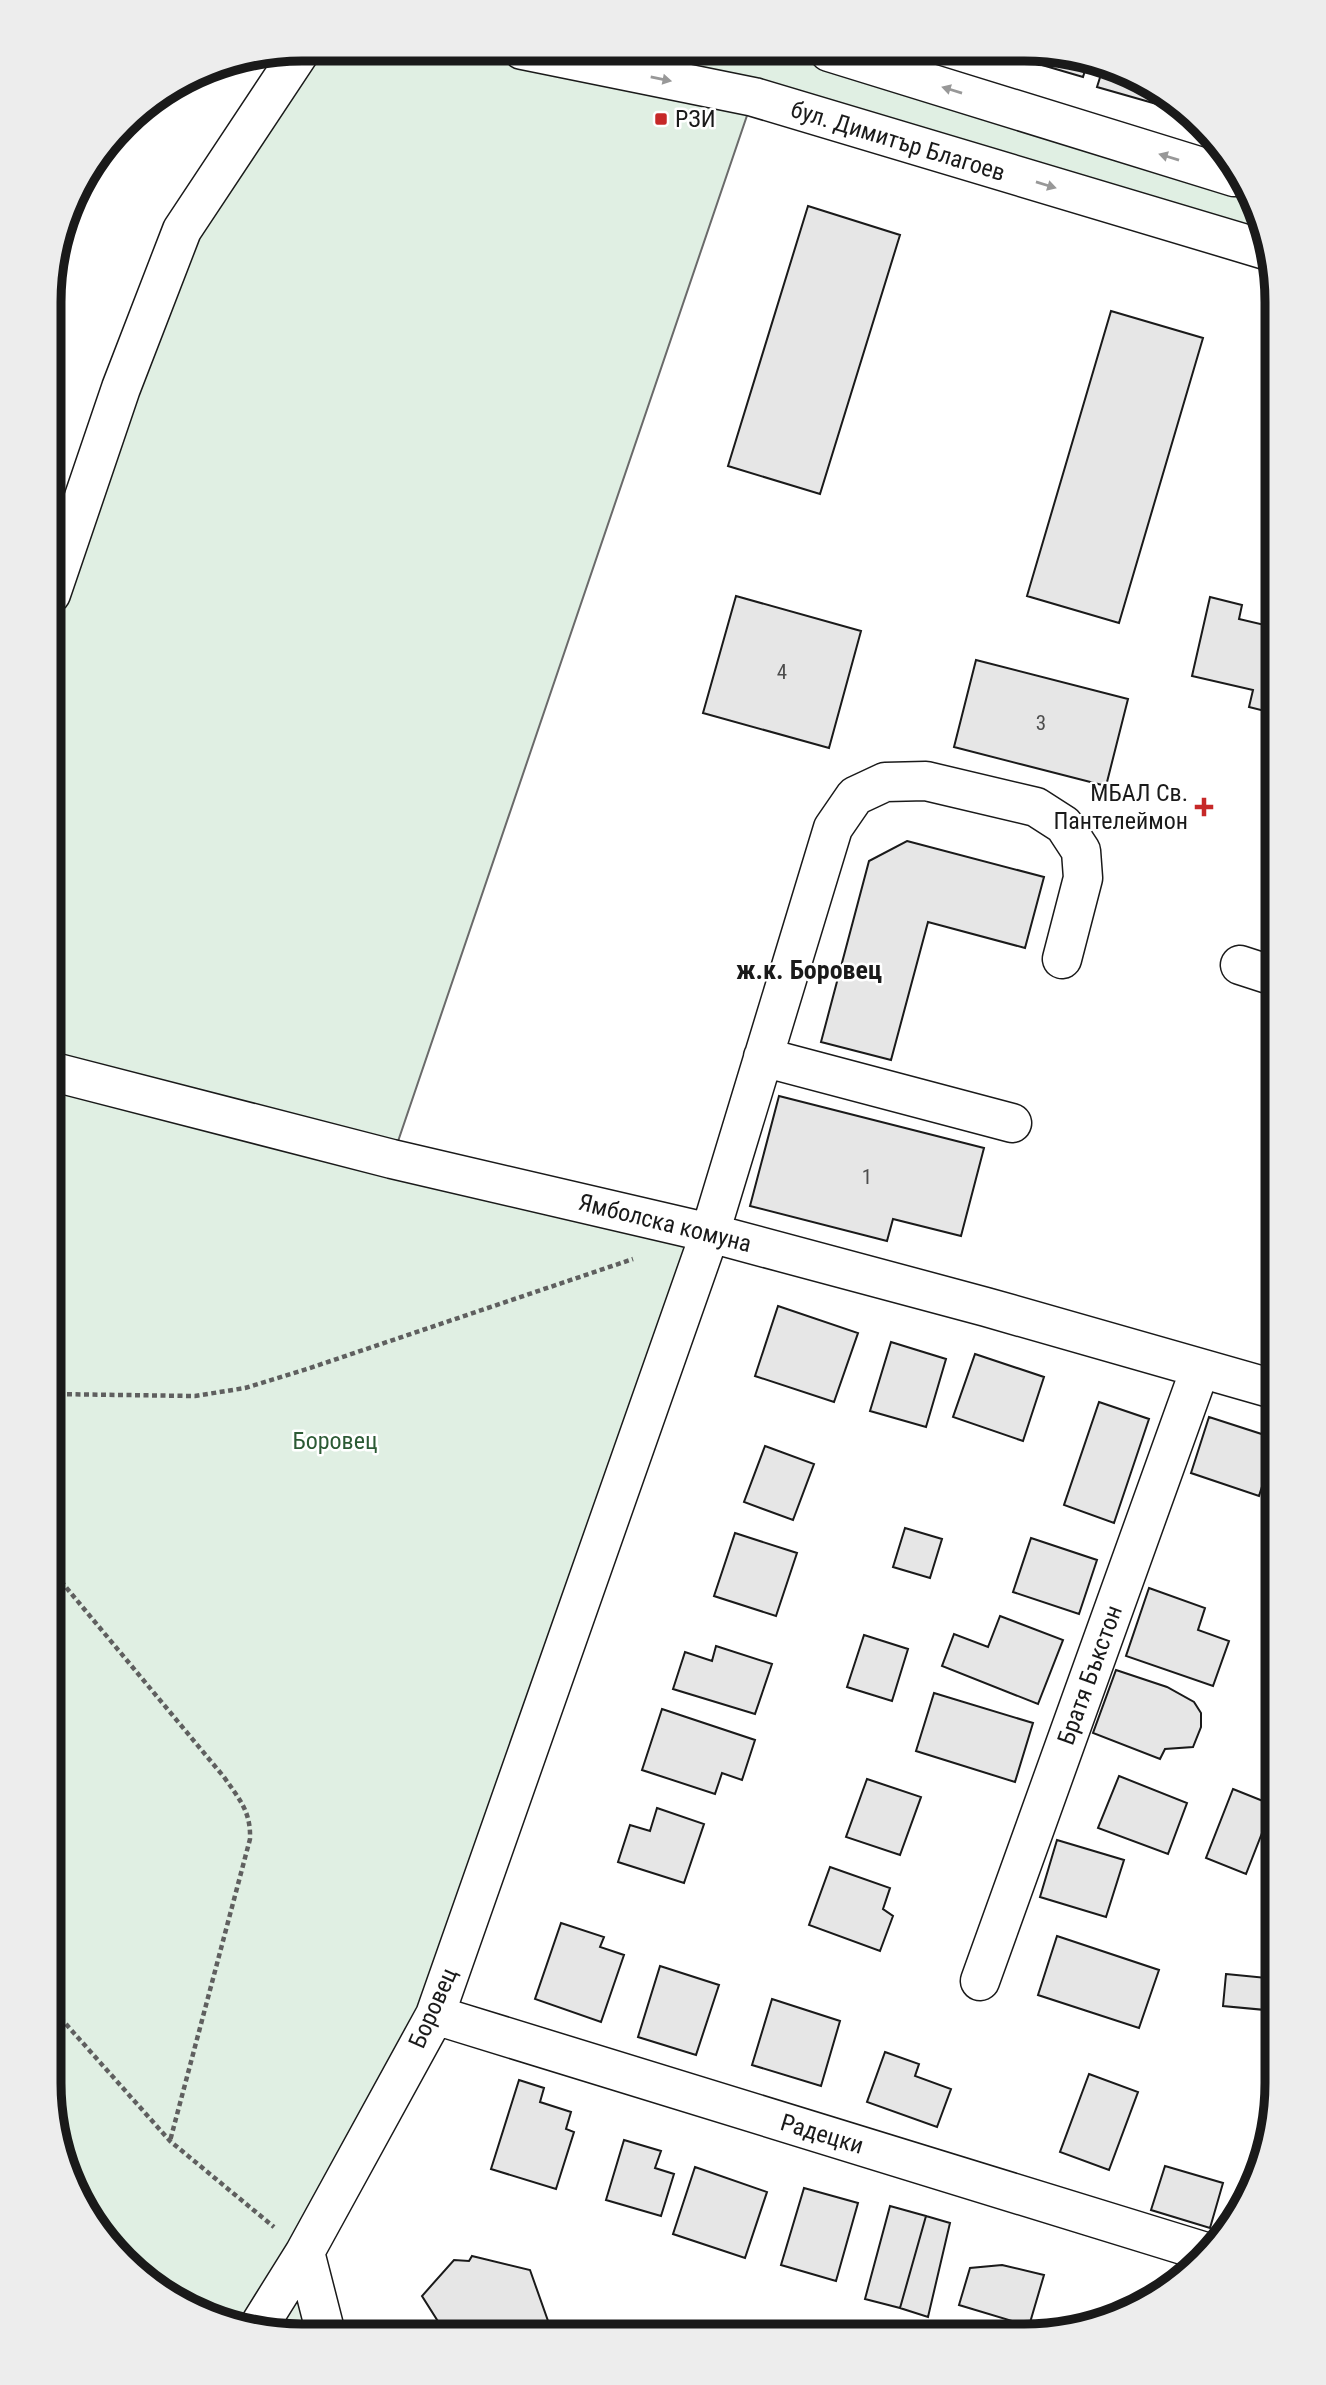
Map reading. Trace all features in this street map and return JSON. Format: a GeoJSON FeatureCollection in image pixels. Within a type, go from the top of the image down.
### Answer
{"type":"FeatureCollection","features":[{"type":"Feature","properties":{"kind":"street","name":"бул. Димитър Благоев"},"geometry":{"type":"LineString","coordinates":[[576,61],[754,97],[1258,248]]}},
{"type":"Feature","properties":{"kind":"street"},"geometry":{"type":"LineString","coordinates":[[858,61],[1228,175]]}},
{"type":"Feature","properties":{"kind":"street"},"geometry":{"type":"LineString","coordinates":[[61,565],[121,388],[182,230],[294,62]]}},
{"type":"Feature","properties":{"kind":"street","name":"Боровец"},"geometry":{"type":"LineString","coordinates":[[262,2320],[304,2252],[435,2015],[710,1233],[833,828],[855,796],[885,782],[926,781],[1036,807],[1064,825],[1081,850],[1083,878],[1062,959]]}},
{"type":"Feature","properties":{"kind":"street"},"geometry":{"type":"LineString","coordinates":[[1240,965],[1265,973]]}},
{"type":"Feature","properties":{"kind":"street"},"geometry":{"type":"LineString","coordinates":[[763,1057],[1012,1123]]}},
{"type":"Feature","properties":{"kind":"street","name":"Ямболска комуна"},"geometry":{"type":"LineString","coordinates":[[61,1074],[392,1159],[710,1233],[986,1307],[1264,1387]]}},
{"type":"Feature","properties":{"kind":"street","name":"Братя Бъкстон"},"geometry":{"type":"LineString","coordinates":[[980,1981],[1200,1369]]}},
{"type":"Feature","properties":{"kind":"street","name":"Радецки"},"geometry":{"type":"LineString","coordinates":[[435,2015],[1197,2249]]}},
{"type":"Feature","properties":{"kind":"street"},"geometry":{"type":"LineString","coordinates":[[304,2252],[323,2324]]}},
{"type":"Feature","properties":{"kind":"path"},"geometry":{"type":"LineString","coordinates":[[61,1394],[195,1396],[245,1388],[645,1255]]}},
{"type":"Feature","properties":{"kind":"path"},"geometry":{"type":"LineString","coordinates":[[61,1582],[224,1777],[244,1807],[250,1823],[250,1839],[170,2141]]}},
{"type":"Feature","properties":{"kind":"path"},"geometry":{"type":"LineString","coordinates":[[61,2018],[170,2141],[304,2252]]}},
{"type":"Feature","properties":{"kind":"green space"},"geometry":{"type":"Polygon","coordinates":[[[858,61],[1228,175],[1240,195],[1258,248],[753,98],[392,1159],[710,1233],[435,2015],[305,2252],[323,2324],[271,2322],[240,2316],[182,2292],[155,2274],[111,2230],[86,2190],[66,2130],[62,2099],[61,566],[182,230],[294,62],[858,61]]]}},
{"type":"Feature","properties":{"kind":"building"},"geometry":{"type":"Polygon","coordinates":[[[1030,61],[1085,70],[1083,77],[1030,61]]]}},
{"type":"Feature","properties":{"kind":"building"},"geometry":{"type":"Polygon","coordinates":[[[1101,74],[1131,86],[1163,106],[1097,87],[1101,74]]]}},
{"type":"Feature","properties":{"kind":"building"},"geometry":{"type":"Polygon","coordinates":[[[808,206],[900,235],[820,494],[728,466],[808,206]]]}},
{"type":"Feature","properties":{"kind":"building"},"geometry":{"type":"Polygon","coordinates":[[[1111,311],[1203,338],[1119,623],[1027,596],[1111,311]]]}},
{"type":"Feature","properties":{"kind":"building"},"geometry":{"type":"Polygon","coordinates":[[[736,596],[861,631],[829,748],[703,713],[736,596]]]}},
{"type":"Feature","properties":{"kind":"building"},"geometry":{"type":"Polygon","coordinates":[[[1210,597],[1242,605],[1239,619],[1265,625],[1265,711],[1249,707],[1253,690],[1192,676],[1210,597]]]}},
{"type":"Feature","properties":{"kind":"building"},"geometry":{"type":"Polygon","coordinates":[[[976,660],[1128,699],[1106,786],[954,747],[976,660]]]}},
{"type":"Feature","properties":{"kind":"building"},"geometry":{"type":"Polygon","coordinates":[[[907,841],[1044,877],[1025,948],[928,922],[891,1060],[821,1042],[869,861],[907,841]]]}},
{"type":"Feature","properties":{"kind":"building"},"geometry":{"type":"Polygon","coordinates":[[[779,1096],[984,1148],[961,1236],[893,1219],[887,1241],[750,1206],[779,1096]]]}},
{"type":"Feature","properties":{"kind":"building"},"geometry":{"type":"Polygon","coordinates":[[[778,1306],[858,1333],[834,1402],[755,1376],[778,1306]]]}},
{"type":"Feature","properties":{"kind":"building"},"geometry":{"type":"Polygon","coordinates":[[[891,1342],[946,1359],[926,1427],[870,1411],[891,1342]]]}},
{"type":"Feature","properties":{"kind":"building"},"geometry":{"type":"Polygon","coordinates":[[[975,1354],[1044,1377],[1023,1441],[953,1417],[975,1354]]]}},
{"type":"Feature","properties":{"kind":"building"},"geometry":{"type":"Polygon","coordinates":[[[1099,1402],[1149,1419],[1114,1523],[1064,1505],[1099,1402]]]}},
{"type":"Feature","properties":{"kind":"building"},"geometry":{"type":"Polygon","coordinates":[[[1209,1417],[1264,1435],[1264,1479],[1259,1496],[1191,1473],[1209,1417]]]}},
{"type":"Feature","properties":{"kind":"building"},"geometry":{"type":"Polygon","coordinates":[[[765,1446],[814,1464],[793,1520],[744,1502],[765,1446]]]}},
{"type":"Feature","properties":{"kind":"building"},"geometry":{"type":"Polygon","coordinates":[[[905,1528],[942,1539],[930,1578],[893,1567],[905,1528]]]}},
{"type":"Feature","properties":{"kind":"building"},"geometry":{"type":"Polygon","coordinates":[[[735,1533],[797,1553],[776,1616],[714,1596],[735,1533]]]}},
{"type":"Feature","properties":{"kind":"building"},"geometry":{"type":"Polygon","coordinates":[[[1031,1538],[1097,1560],[1079,1614],[1013,1592],[1031,1538]]]}},
{"type":"Feature","properties":{"kind":"building"},"geometry":{"type":"Polygon","coordinates":[[[1149,1588],[1205,1608],[1198,1630],[1229,1641],[1213,1686],[1126,1656],[1149,1588]]]}},
{"type":"Feature","properties":{"kind":"building"},"geometry":{"type":"Polygon","coordinates":[[[1000,1616],[1063,1640],[1038,1704],[942,1666],[954,1634],[988,1647],[1000,1616]]]}},
{"type":"Feature","properties":{"kind":"building"},"geometry":{"type":"Polygon","coordinates":[[[864,1635],[908,1649],[892,1701],[847,1687],[864,1635]]]}},
{"type":"Feature","properties":{"kind":"building"},"geometry":{"type":"Polygon","coordinates":[[[716,1646],[772,1664],[755,1714],[673,1689],[685,1652],[712,1661],[716,1646]]]}},
{"type":"Feature","properties":{"kind":"building"},"geometry":{"type":"Polygon","coordinates":[[[1116,1670],[1167,1687],[1194,1702],[1201,1713],[1201,1727],[1193,1747],[1165,1749],[1160,1759],[1093,1733],[1116,1670]]]}},
{"type":"Feature","properties":{"kind":"building"},"geometry":{"type":"Polygon","coordinates":[[[934,1693],[1033,1723],[1015,1782],[916,1751],[934,1693]]]}},
{"type":"Feature","properties":{"kind":"building"},"geometry":{"type":"Polygon","coordinates":[[[662,1709],[755,1740],[742,1780],[722,1773],[715,1794],[642,1770],[662,1709]]]}},
{"type":"Feature","properties":{"kind":"building"},"geometry":{"type":"Polygon","coordinates":[[[1119,1776],[1187,1803],[1168,1854],[1098,1828],[1119,1776]]]}},
{"type":"Feature","properties":{"kind":"building"},"geometry":{"type":"Polygon","coordinates":[[[867,1779],[921,1797],[900,1855],[846,1837],[867,1779]]]}},
{"type":"Feature","properties":{"kind":"building"},"geometry":{"type":"Polygon","coordinates":[[[1233,1789],[1264,1801],[1264,1828],[1246,1874],[1206,1858],[1233,1789]]]}},
{"type":"Feature","properties":{"kind":"building"},"geometry":{"type":"Polygon","coordinates":[[[657,1808],[704,1824],[684,1883],[618,1862],[630,1825],[650,1831],[657,1808]]]}},
{"type":"Feature","properties":{"kind":"building"},"geometry":{"type":"Polygon","coordinates":[[[1057,1840],[1124,1860],[1106,1917],[1040,1897],[1057,1840]]]}},
{"type":"Feature","properties":{"kind":"building"},"geometry":{"type":"Polygon","coordinates":[[[830,1867],[890,1888],[883,1909],[893,1916],[880,1951],[809,1925],[830,1867]]]}},
{"type":"Feature","properties":{"kind":"building"},"geometry":{"type":"Polygon","coordinates":[[[561,1923],[604,1937],[600,1947],[624,1955],[601,2022],[535,1999],[561,1923]]]}},
{"type":"Feature","properties":{"kind":"building"},"geometry":{"type":"Polygon","coordinates":[[[1057,1936],[1159,1970],[1139,2028],[1038,1995],[1057,1936]]]}},
{"type":"Feature","properties":{"kind":"building"},"geometry":{"type":"Polygon","coordinates":[[[660,1966],[719,1985],[696,2055],[638,2037],[660,1966]]]}},
{"type":"Feature","properties":{"kind":"building"},"geometry":{"type":"Polygon","coordinates":[[[1226,1974],[1264,1978],[1264,2010],[1223,2006],[1226,1974]]]}},
{"type":"Feature","properties":{"kind":"building"},"geometry":{"type":"Polygon","coordinates":[[[772,1999],[840,2021],[821,2086],[752,2065],[772,1999]]]}},
{"type":"Feature","properties":{"kind":"building"},"geometry":{"type":"Polygon","coordinates":[[[885,2052],[919,2064],[915,2076],[951,2089],[937,2127],[867,2102],[885,2052]]]}},
{"type":"Feature","properties":{"kind":"building"},"geometry":{"type":"Polygon","coordinates":[[[1089,2074],[1138,2092],[1109,2170],[1060,2152],[1089,2074]]]}},
{"type":"Feature","properties":{"kind":"building"},"geometry":{"type":"Polygon","coordinates":[[[519,2080],[544,2088],[540,2102],[571,2112],[566,2129],[574,2132],[556,2189],[491,2169],[519,2080]]]}},
{"type":"Feature","properties":{"kind":"building"},"geometry":{"type":"Polygon","coordinates":[[[624,2140],[661,2151],[655,2168],[674,2174],[661,2216],[606,2200],[624,2140]]]}},
{"type":"Feature","properties":{"kind":"building"},"geometry":{"type":"Polygon","coordinates":[[[1165,2166],[1223,2183],[1210,2228],[1151,2210],[1165,2166]]]}},
{"type":"Feature","properties":{"kind":"building"},"geometry":{"type":"Polygon","coordinates":[[[695,2167],[767,2192],[745,2258],[673,2234],[695,2167]]]}},
{"type":"Feature","properties":{"kind":"building"},"geometry":{"type":"Polygon","coordinates":[[[804,2188],[858,2203],[836,2281],[781,2265],[804,2188]]]}},
{"type":"Feature","properties":{"kind":"building"},"geometry":{"type":"Polygon","coordinates":[[[890,2206],[926,2216],[900,2308],[865,2299],[890,2206]]]}},
{"type":"Feature","properties":{"kind":"building"},"geometry":{"type":"Polygon","coordinates":[[[926,2216],[950,2223],[928,2317],[900,2308],[926,2216]]]}},
{"type":"Feature","properties":{"kind":"building"},"geometry":{"type":"Polygon","coordinates":[[[472,2256],[530,2270],[549,2324],[440,2324],[422,2296],[454,2260],[469,2261],[472,2256]]]}},
{"type":"Feature","properties":{"kind":"building"},"geometry":{"type":"Polygon","coordinates":[[[1002,2265],[1044,2275],[1030,2324],[1022,2324],[959,2305],[970,2268],[1002,2265]]]}},
{"type":"Feature","properties":{"kind":"place","name":"РЗИ"},"geometry":{"type":"Point","coordinates":[661,119]}},
{"type":"Feature","properties":{"kind":"place","name":"МБАЛ Св. Пантелеймон"},"geometry":{"type":"Point","coordinates":[1204,807]}},
{"type":"Feature","properties":{"kind":"district","name":"ж.к. Боровец"},"geometry":{"type":"Point","coordinates":[809,970]}}]}
